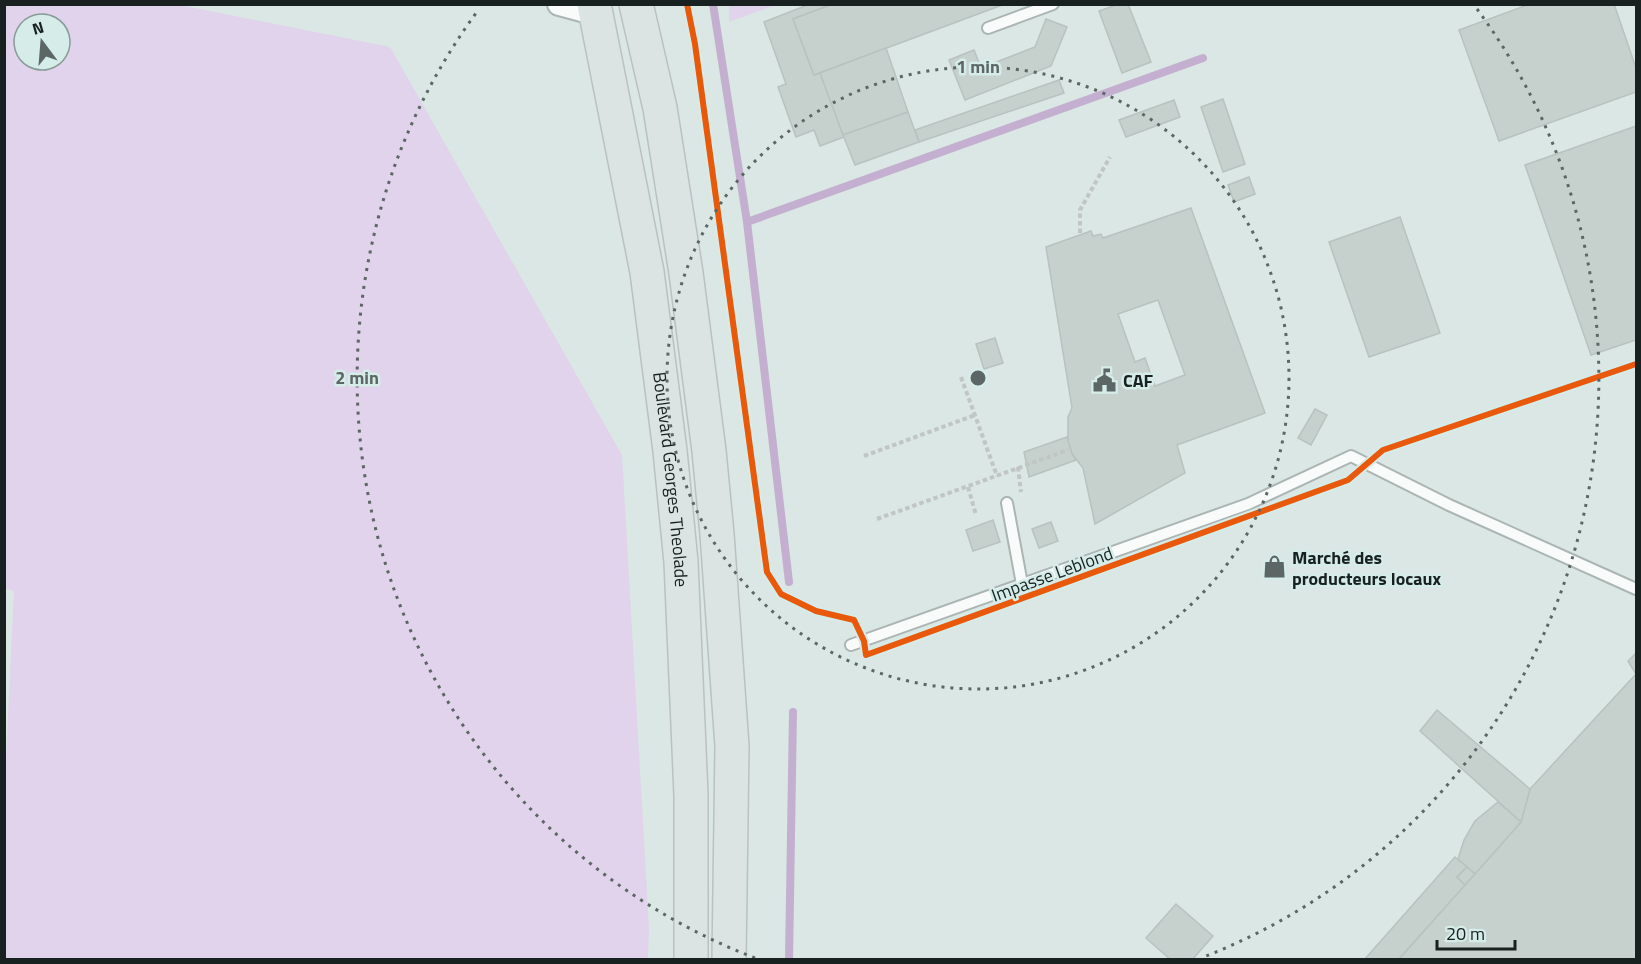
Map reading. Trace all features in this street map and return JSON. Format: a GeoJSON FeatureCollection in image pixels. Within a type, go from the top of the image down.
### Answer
{"type":"FeatureCollection","features":[{"type":"Feature","properties":{"kind":"main road"},"geometry":{"type":"LineString","coordinates":[[636,4],[660,108],[687,273],[709,451],[732,746],[729,960]]}},
{"type":"Feature","properties":{"kind":"main road","name":"Boulevard Georges Theolade"},"geometry":{"type":"LineString","coordinates":[[595,9],[647,272],[681,562],[691,795],[691,960]]}},
{"type":"Feature","properties":{"kind":"street"},"geometry":{"type":"LineString","coordinates":[[559,4],[595,9]]}},
{"type":"Feature","properties":{"kind":"lane"},"geometry":{"type":"LineString","coordinates":[[988,28],[1053,4]]}},
{"type":"Feature","properties":{"kind":"lane","name":"Impasse Leblond"},"geometry":{"type":"LineString","coordinates":[[851,645],[1248,504],[1351,456],[1449,505],[1636,589]]}},
{"type":"Feature","properties":{"kind":"lane"},"geometry":{"type":"LineString","coordinates":[[1007,503],[1022,584]]}},
{"type":"Feature","properties":{"kind":"path"},"geometry":{"type":"LineString","coordinates":[[1080,233],[1080,210],[1110,157]]}},
{"type":"Feature","properties":{"kind":"path"},"geometry":{"type":"LineString","coordinates":[[961,377],[997,476]]}},
{"type":"Feature","properties":{"kind":"path"},"geometry":{"type":"LineString","coordinates":[[864,456],[975,415]]}},
{"type":"Feature","properties":{"kind":"path"},"geometry":{"type":"LineString","coordinates":[[877,519],[1068,450]]}},
{"type":"Feature","properties":{"kind":"path"},"geometry":{"type":"LineString","coordinates":[[968,487],[976,515]]}},
{"type":"Feature","properties":{"kind":"shaded area"},"geometry":{"type":"Polygon","coordinates":[[[5,4],[180,5],[390,47],[622,455],[649,928],[648,959],[5,959],[5,781],[14,591],[4,588],[5,4]]]}},
{"type":"Feature","properties":{"kind":"shaded area"},"geometry":{"type":"Polygon","coordinates":[[[729,4],[776,5],[729,22],[729,4]]]}},
{"type":"Feature","properties":{"kind":"building"},"geometry":{"type":"Polygon","coordinates":[[[810,4],[833,4],[793,19],[814,75],[820,73],[844,137],[820,146],[814,130],[796,137],[778,87],[786,84],[764,22],[810,4]]]}},
{"type":"Feature","properties":{"kind":"building"},"geometry":{"type":"Polygon","coordinates":[[[833,4],[1005,4],[814,75],[793,19],[833,4]]]}},
{"type":"Feature","properties":{"kind":"building"},"geometry":{"type":"Polygon","coordinates":[[[1119,4],[1128,4],[1151,62],[1122,73],[1099,11],[1119,4]]]}},
{"type":"Feature","properties":{"kind":"building"},"geometry":{"type":"Polygon","coordinates":[[[1530,4],[1614,4],[1636,68],[1636,92],[1499,141],[1459,30],[1530,4]]]}},
{"type":"Feature","properties":{"kind":"building"},"geometry":{"type":"Polygon","coordinates":[[[1046,19],[1067,27],[1051,66],[965,100],[949,60],[974,50],[981,68],[1035,47],[1046,19]]]}},
{"type":"Feature","properties":{"kind":"building"},"geometry":{"type":"Polygon","coordinates":[[[886,48],[908,112],[843,135],[820,73],[886,48]]]}},
{"type":"Feature","properties":{"kind":"building"},"geometry":{"type":"Polygon","coordinates":[[[1059,80],[1064,93],[919,142],[915,130],[1059,80]]]}},
{"type":"Feature","properties":{"kind":"building"},"geometry":{"type":"Polygon","coordinates":[[[1223,99],[1245,164],[1223,172],[1201,107],[1223,99]]]}},
{"type":"Feature","properties":{"kind":"building"},"geometry":{"type":"Polygon","coordinates":[[[1174,100],[1180,117],[1126,137],[1119,120],[1174,100]]]}},
{"type":"Feature","properties":{"kind":"building"},"geometry":{"type":"Polygon","coordinates":[[[908,112],[919,142],[855,165],[843,135],[908,112]]]}},
{"type":"Feature","properties":{"kind":"building"},"geometry":{"type":"Polygon","coordinates":[[[1636,126],[1636,340],[1591,355],[1525,165],[1636,126]]]}},
{"type":"Feature","properties":{"kind":"building"},"geometry":{"type":"Polygon","coordinates":[[[1249,177],[1255,194],[1234,202],[1228,185],[1249,177]]]}},
{"type":"Feature","properties":{"kind":"building"},"geometry":{"type":"Polygon","coordinates":[[[1191,208],[1265,413],[1177,445],[1185,473],[1095,524],[1083,468],[1072,454],[1068,442],[1068,417],[1072,408],[1046,247],[1091,231],[1093,236],[1101,234],[1103,238],[1191,208]],[[1158,300],[1118,314],[1135,362],[1145,358],[1155,386],[1185,375],[1158,300]]]}},
{"type":"Feature","properties":{"kind":"building"},"geometry":{"type":"Polygon","coordinates":[[[1400,217],[1440,333],[1369,357],[1329,242],[1400,217]]]}},
{"type":"Feature","properties":{"kind":"building"},"geometry":{"type":"Polygon","coordinates":[[[995,338],[1003,363],[984,369],[976,344],[995,338]]]}},
{"type":"Feature","properties":{"kind":"building"},"geometry":{"type":"Polygon","coordinates":[[[1315,409],[1327,415],[1311,445],[1298,438],[1315,409]]]}},
{"type":"Feature","properties":{"kind":"building"},"geometry":{"type":"Polygon","coordinates":[[[1067,437],[1076,460],[1029,477],[1024,452],[1067,437]]]}},
{"type":"Feature","properties":{"kind":"building"},"geometry":{"type":"Polygon","coordinates":[[[993,520],[1000,542],[973,551],[966,530],[993,520]]]}},
{"type":"Feature","properties":{"kind":"building"},"geometry":{"type":"Polygon","coordinates":[[[1051,522],[1058,541],[1039,548],[1032,529],[1051,522]]]}},
{"type":"Feature","properties":{"kind":"building"},"geometry":{"type":"Polygon","coordinates":[[[1636,653],[1636,674],[1628,661],[1636,653]]]}},
{"type":"Feature","properties":{"kind":"building"},"geometry":{"type":"Polygon","coordinates":[[[1636,674],[1636,960],[1398,960],[1521,822],[1530,789],[1636,674]]]}},
{"type":"Feature","properties":{"kind":"building"},"geometry":{"type":"Polygon","coordinates":[[[1437,710],[1530,789],[1521,822],[1420,731],[1437,710]]]}},
{"type":"Feature","properties":{"kind":"building"},"geometry":{"type":"Polygon","coordinates":[[[1498,802],[1521,822],[1475,874],[1458,859],[1464,840],[1475,821],[1498,802]]]}},
{"type":"Feature","properties":{"kind":"building"},"geometry":{"type":"Polygon","coordinates":[[[1455,857],[1467,867],[1457,877],[1465,885],[1398,960],[1364,960],[1455,857]]]}},
{"type":"Feature","properties":{"kind":"building"},"geometry":{"type":"Polygon","coordinates":[[[1467,867],[1475,874],[1465,885],[1457,877],[1467,867]]]}},
{"type":"Feature","properties":{"kind":"building"},"geometry":{"type":"Polygon","coordinates":[[[1176,904],[1213,936],[1192,960],[1171,960],[1146,938],[1176,904]]]}},
{"type":"Feature","properties":{"kind":"waterway"},"geometry":{"type":"LineString","coordinates":[[713,4],[747,222],[789,582]]}},
{"type":"Feature","properties":{"kind":"waterway"},"geometry":{"type":"LineString","coordinates":[[747,222],[1203,58]]}},
{"type":"Feature","properties":{"kind":"waterway"},"geometry":{"type":"LineString","coordinates":[[789,960],[793,712]]}},
{"type":"Feature","properties":{"kind":"cycle path"},"geometry":{"type":"LineString","coordinates":[[687,4],[695,44],[767,572],[781,594],[816,611],[854,620],[864,641],[866,655],[1348,480],[1383,450],[1636,364]]}},
{"type":"Feature","properties":{"kind":"place","name":"CAF"},"geometry":{"type":"Point","coordinates":[1105,380]}},
{"type":"Feature","properties":{"kind":"place","name":"Marché des producteurs locaux"},"geometry":{"type":"Point","coordinates":[1274,567]}}]}
